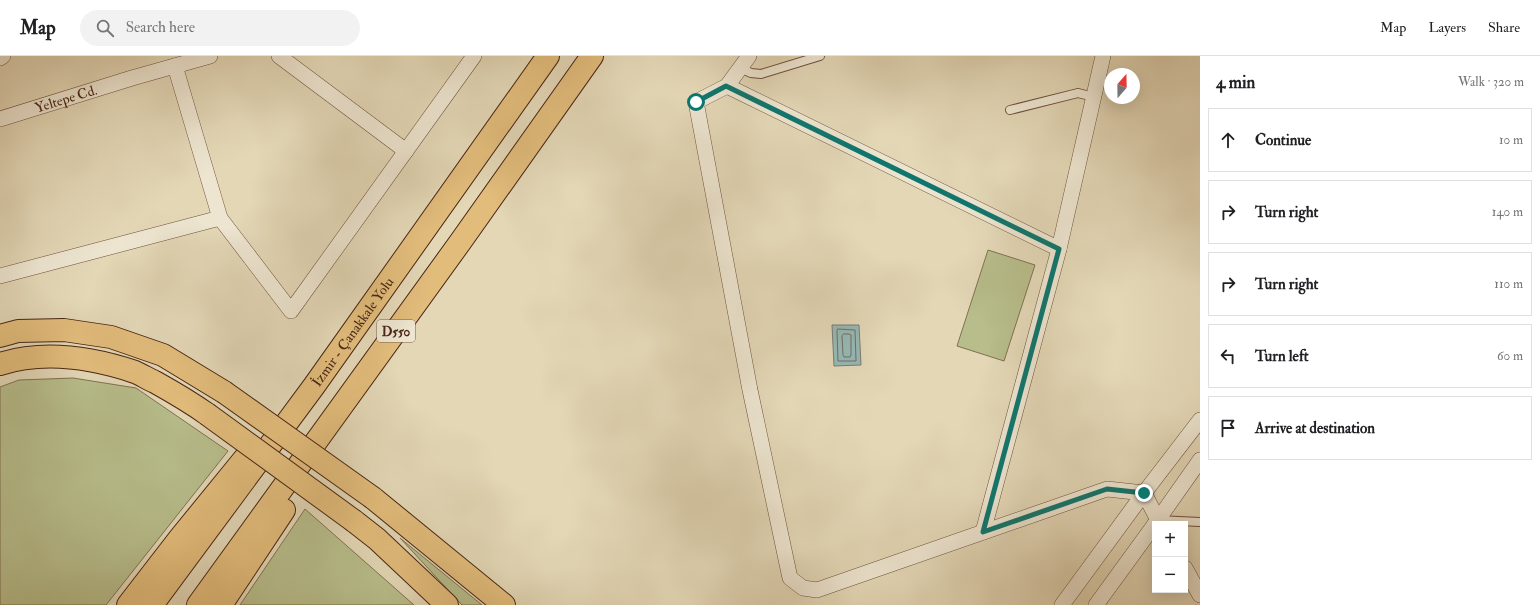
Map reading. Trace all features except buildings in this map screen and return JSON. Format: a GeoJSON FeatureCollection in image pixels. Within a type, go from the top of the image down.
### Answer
{"type":"FeatureCollection","features":[{"type":"Feature","properties":{"kind":"highway","name":"İzmir - Çanakkale Yolu"},"geometry":{"type":"LineString","coordinates":[[152,605],[314,386],[548,56]]}},
{"type":"Feature","properties":{"kind":"highway","name":"D550"},"geometry":{"type":"LineString","coordinates":[[198,605],[461,241],[592,56]]}},
{"type":"Feature","properties":{"kind":"highway"},"geometry":{"type":"LineString","coordinates":[[220,605],[387,360],[461,241]]}},
{"type":"Feature","properties":{"kind":"highway"},"geometry":{"type":"LineString","coordinates":[[0,336],[18,331],[64,330],[111,337],[163,355],[224,392],[373,498],[504,605]]}},
{"type":"Feature","properties":{"kind":"highway"},"geometry":{"type":"LineString","coordinates":[[0,364],[12,360],[54,356],[93,361],[137,373],[185,398],[378,539],[447,605]]}},
{"type":"Feature","properties":{"kind":"highway"},"geometry":{"type":"LineString","coordinates":[[128,605],[237,466],[314,386]]}},
{"type":"Feature","properties":{"kind":"street","name":"Yeltepe Cd."},"geometry":{"type":"LineString","coordinates":[[0,119],[132,78],[210,56]]}},
{"type":"Feature","properties":{"kind":"street"},"geometry":{"type":"LineString","coordinates":[[279,56],[406,151]]}},
{"type":"Feature","properties":{"kind":"street"},"geometry":{"type":"LineString","coordinates":[[175,66],[220,218],[291,312],[474,56]]}},
{"type":"Feature","properties":{"kind":"street"},"geometry":{"type":"LineString","coordinates":[[983,532],[1059,249],[1103,56]]}},
{"type":"Feature","properties":{"kind":"street"},"geometry":{"type":"LineString","coordinates":[[744,62],[726,86],[696,102],[751,395],[790,578],[803,588],[817,590],[1107,489],[1144,493]]}},
{"type":"Feature","properties":{"kind":"street"},"geometry":{"type":"LineString","coordinates":[[726,86],[1059,249]]}},
{"type":"Feature","properties":{"kind":"street"},"geometry":{"type":"LineString","coordinates":[[0,276],[220,218]]}},
{"type":"Feature","properties":{"kind":"street"},"geometry":{"type":"LineString","coordinates":[[1062,605],[1144,493],[1200,420]]}},
{"type":"Feature","properties":{"kind":"street"},"geometry":{"type":"LineString","coordinates":[[1158,521],[1200,460]]}},
{"type":"Feature","properties":{"kind":"street"},"geometry":{"type":"LineString","coordinates":[[1144,493],[1156,521]]}},
{"type":"Feature","properties":{"kind":"street"},"geometry":{"type":"LineString","coordinates":[[1096,605],[1152,530]]}},
{"type":"Feature","properties":{"kind":"street"},"geometry":{"type":"LineString","coordinates":[[1188,573],[1200,595]]}},
{"type":"Feature","properties":{"kind":"lane"},"geometry":{"type":"LineString","coordinates":[[744,62],[751,73],[761,74],[820,56]]}},
{"type":"Feature","properties":{"kind":"lane"},"geometry":{"type":"LineString","coordinates":[[1010,110],[1078,93],[1094,97]]}},
{"type":"Feature","properties":{"kind":"lane"},"geometry":{"type":"LineString","coordinates":[[1188,522],[1200,522]]}},
{"type":"Feature","properties":{"kind":"green space"},"geometry":{"type":"Polygon","coordinates":[[[988,250],[1035,265],[1004,361],[957,346],[988,250]]]}},
{"type":"Feature","properties":{"kind":"green space"},"geometry":{"type":"Polygon","coordinates":[[[73,378],[136,388],[228,451],[106,605],[0,605],[0,387],[19,380],[73,378]]]}},
{"type":"Feature","properties":{"kind":"green space"},"geometry":{"type":"Polygon","coordinates":[[[305,509],[414,605],[240,605],[305,509]]]}},
{"type":"Feature","properties":{"kind":"green space"},"geometry":{"type":"Polygon","coordinates":[[[400,538],[482,605],[462,605],[400,538]]]}},
{"type":"Feature","properties":{"kind":"water"},"geometry":{"type":"Polygon","coordinates":[[[832,325],[859,325],[861,365],[834,366],[832,325]]]}},
{"type":"Feature","properties":{"kind":"route"},"geometry":{"type":"LineString","coordinates":[[696,102],[726,86],[1059,249],[983,532],[1107,489],[1144,493]]}}]}
